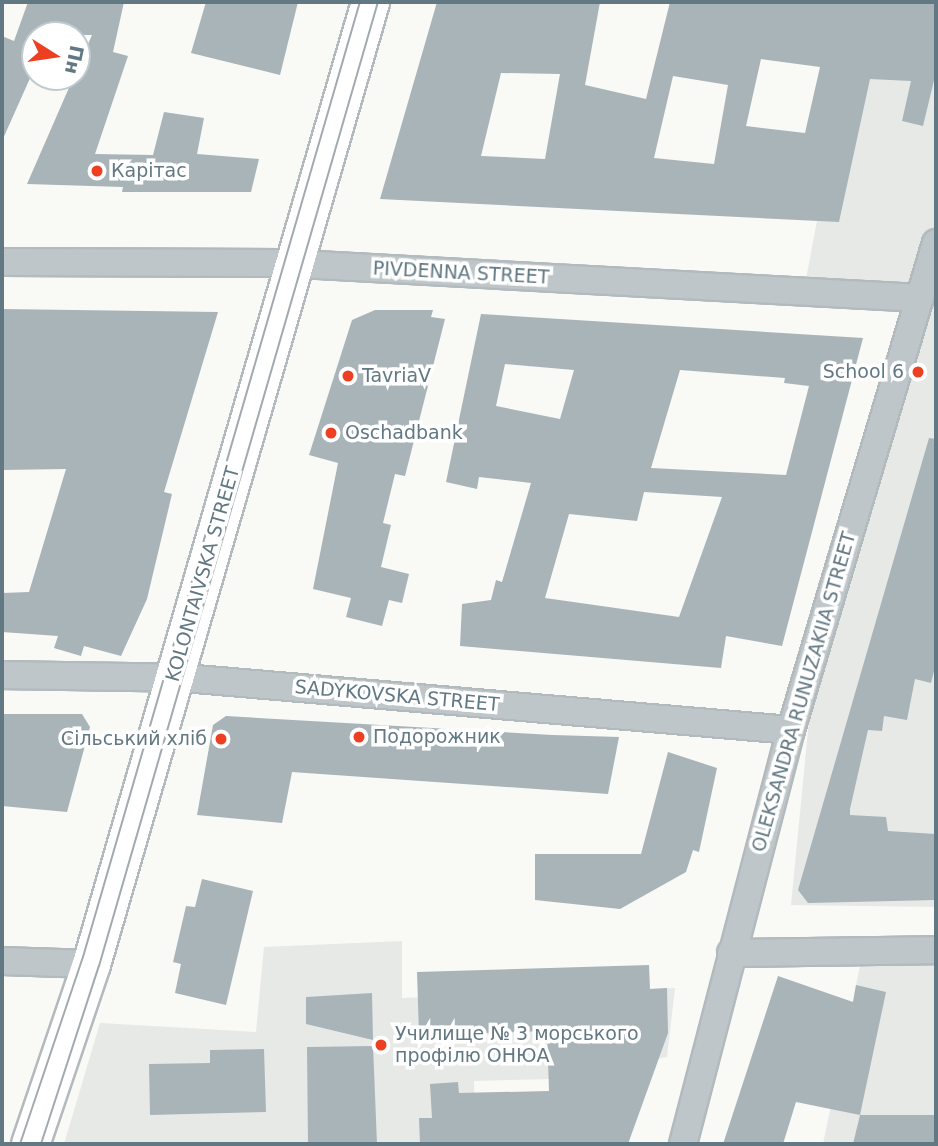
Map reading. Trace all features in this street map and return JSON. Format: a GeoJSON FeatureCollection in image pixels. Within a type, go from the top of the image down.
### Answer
{"type":"FeatureCollection","features":[{"type":"Feature","properties":{"kind":"main road","name":"KOLONTAIVSKA STREET"},"geometry":{"type":"LineString","coordinates":[[30,1144],[91,964],[291,264],[370,2]]}},
{"type":"Feature","properties":{"kind":"street","name":"OLEKSANDRA RUNUZAKIIA STREET"},"geometry":{"type":"LineString","coordinates":[[683,1144],[791,730],[936,243]]}},
{"type":"Feature","properties":{"kind":"street","name":"PIVDENNA STREET"},"geometry":{"type":"LineString","coordinates":[[2,262],[291,264],[920,298]]}},
{"type":"Feature","properties":{"kind":"street","name":"SADYKOVSKA STREET"},"geometry":{"type":"LineString","coordinates":[[2,675],[174,678],[791,730]]}},
{"type":"Feature","properties":{"kind":"street"},"geometry":{"type":"LineString","coordinates":[[731,953],[936,950]]}},
{"type":"Feature","properties":{"kind":"street"},"geometry":{"type":"LineString","coordinates":[[2,961],[91,964]]}},
{"type":"Feature","properties":{"kind":"shaded area"},"geometry":{"type":"Polygon","coordinates":[[[875,47],[936,53],[936,235],[919,294],[804,290],[817,221],[875,47]]]}},
{"type":"Feature","properties":{"kind":"shaded area"},"geometry":{"type":"Polygon","coordinates":[[[936,250],[936,907],[791,905],[815,659],[936,250]]]}},
{"type":"Feature","properties":{"kind":"shaded area","name":"Училище № 3 морського профілю ОНЮА"},"geometry":{"type":"Polygon","coordinates":[[[402,941],[402,998],[675,988],[667,1057],[549,1079],[474,1081],[476,1144],[64,1144],[100,1023],[256,1032],[264,947],[402,941]]]}},
{"type":"Feature","properties":{"kind":"shaded area"},"geometry":{"type":"Polygon","coordinates":[[[936,960],[936,1144],[823,1144],[861,961],[936,960]]]}},
{"type":"Feature","properties":{"kind":"building"},"geometry":{"type":"Polygon","coordinates":[[[28,2],[124,2],[113,52],[128,56],[95,154],[153,155],[164,112],[204,118],[197,154],[259,159],[251,192],[122,192],[123,187],[27,184],[68,91],[91,91],[92,35],[91,21],[21,21],[28,2]]]}},
{"type":"Feature","properties":{"kind":"building"},"geometry":{"type":"Polygon","coordinates":[[[206,2],[298,2],[280,75],[191,53],[206,2]]]}},
{"type":"Feature","properties":{"kind":"building"},"geometry":{"type":"Polygon","coordinates":[[[437,2],[600,2],[585,85],[646,99],[670,2],[936,2],[936,72],[923,126],[902,121],[911,81],[870,79],[839,222],[380,199],[437,2]],[[761,59],[746,126],[805,133],[820,67],[761,59]],[[501,73],[481,156],[545,159],[560,74],[501,73]],[[673,76],[654,158],[714,164],[728,85],[673,76]]]}},
{"type":"Feature","properties":{"kind":"building"},"geometry":{"type":"Polygon","coordinates":[[[21,22],[21,91],[24,91],[2,141],[2,36],[14,41],[21,22]]]}},
{"type":"Feature","properties":{"kind":"building"},"geometry":{"type":"Polygon","coordinates":[[[2,309],[218,312],[164,492],[172,494],[147,599],[121,656],[84,646],[81,656],[54,648],[58,636],[2,632],[2,593],[29,592],[66,469],[2,470],[2,309]]]}},
{"type":"Feature","properties":{"kind":"building"},"geometry":{"type":"Polygon","coordinates":[[[375,310],[433,310],[431,317],[445,319],[405,476],[395,474],[383,523],[391,525],[381,567],[409,574],[402,603],[389,600],[382,626],[346,617],[351,598],[313,589],[338,463],[309,455],[352,320],[375,310]]]}},
{"type":"Feature","properties":{"kind":"building"},"geometry":{"type":"Polygon","coordinates":[[[481,314],[863,338],[782,646],[726,636],[721,668],[460,646],[462,604],[491,600],[496,580],[502,582],[531,483],[479,477],[477,489],[446,482],[481,314]],[[505,364],[496,406],[560,419],[574,370],[505,364]],[[680,370],[651,468],[786,475],[809,386],[784,383],[785,378],[680,370]],[[644,492],[637,521],[569,514],[545,598],[679,617],[722,497],[644,492]]]}},
{"type":"Feature","properties":{"kind":"building"},"geometry":{"type":"Polygon","coordinates":[[[929,438],[936,439],[936,663],[931,683],[915,679],[907,720],[884,716],[882,731],[868,730],[850,815],[886,817],[888,831],[936,834],[936,900],[808,903],[798,890],[929,438]]]}},
{"type":"Feature","properties":{"kind":"building"},"geometry":{"type":"Polygon","coordinates":[[[2,714],[82,714],[90,727],[67,812],[2,806],[2,714]]]}},
{"type":"Feature","properties":{"kind":"building"},"geometry":{"type":"Polygon","coordinates":[[[226,716],[619,737],[608,794],[292,772],[282,823],[197,815],[213,725],[226,716]]]}},
{"type":"Feature","properties":{"kind":"building"},"geometry":{"type":"Polygon","coordinates":[[[668,752],[717,768],[699,852],[693,850],[686,872],[620,909],[535,900],[535,854],[641,854],[668,752]]]}},
{"type":"Feature","properties":{"kind":"building"},"geometry":{"type":"Polygon","coordinates":[[[202,879],[253,891],[226,1005],[175,993],[181,964],[173,962],[186,906],[195,907],[202,879]]]}},
{"type":"Feature","properties":{"kind":"building"},"geometry":{"type":"Polygon","coordinates":[[[649,965],[650,989],[667,988],[668,1033],[628,1144],[420,1144],[419,1118],[432,1118],[430,1084],[458,1082],[459,1093],[549,1091],[547,1031],[419,1035],[417,972],[649,965]]]}},
{"type":"Feature","properties":{"kind":"building"},"geometry":{"type":"Polygon","coordinates":[[[778,976],[853,1002],[856,985],[886,992],[860,1115],[796,1102],[783,1144],[723,1144],[778,976]]]}},
{"type":"Feature","properties":{"kind":"building"},"geometry":{"type":"Polygon","coordinates":[[[372,993],[373,1040],[306,1024],[306,997],[372,993]]]}},
{"type":"Feature","properties":{"kind":"building"},"geometry":{"type":"Polygon","coordinates":[[[373,1046],[377,1144],[308,1144],[307,1047],[373,1046]]]}},
{"type":"Feature","properties":{"kind":"building"},"geometry":{"type":"Polygon","coordinates":[[[264,1049],[266,1112],[150,1115],[149,1064],[210,1063],[210,1050],[264,1049]]]}},
{"type":"Feature","properties":{"kind":"building"},"geometry":{"type":"Polygon","coordinates":[[[860,1115],[936,1115],[936,1144],[853,1144],[860,1115]]]}},
{"type":"Feature","properties":{"kind":"tram line"},"geometry":{"type":"LineString","coordinates":[[20,1144],[83,957],[360,2]]}},
{"type":"Feature","properties":{"kind":"tram line"},"geometry":{"type":"LineString","coordinates":[[41,1144],[99,966],[378,2]]}},
{"type":"Feature","properties":{"kind":"place","name":"Карітас"},"geometry":{"type":"Point","coordinates":[97,171]}},
{"type":"Feature","properties":{"kind":"place","name":"School 6"},"geometry":{"type":"Point","coordinates":[918,372]}},
{"type":"Feature","properties":{"kind":"place","name":"TavriaV"},"geometry":{"type":"Point","coordinates":[348,376]}},
{"type":"Feature","properties":{"kind":"place","name":"Oschadbank"},"geometry":{"type":"Point","coordinates":[331,433]}},
{"type":"Feature","properties":{"kind":"place","name":"Подорожник"},"geometry":{"type":"Point","coordinates":[359,737]}},
{"type":"Feature","properties":{"kind":"place","name":"Сільський хліб"},"geometry":{"type":"Point","coordinates":[221,739]}},
{"type":"Feature","properties":{"kind":"place","name":"Училище № 3 морського профілю ОНЮА"},"geometry":{"type":"Point","coordinates":[381,1045]}}]}
